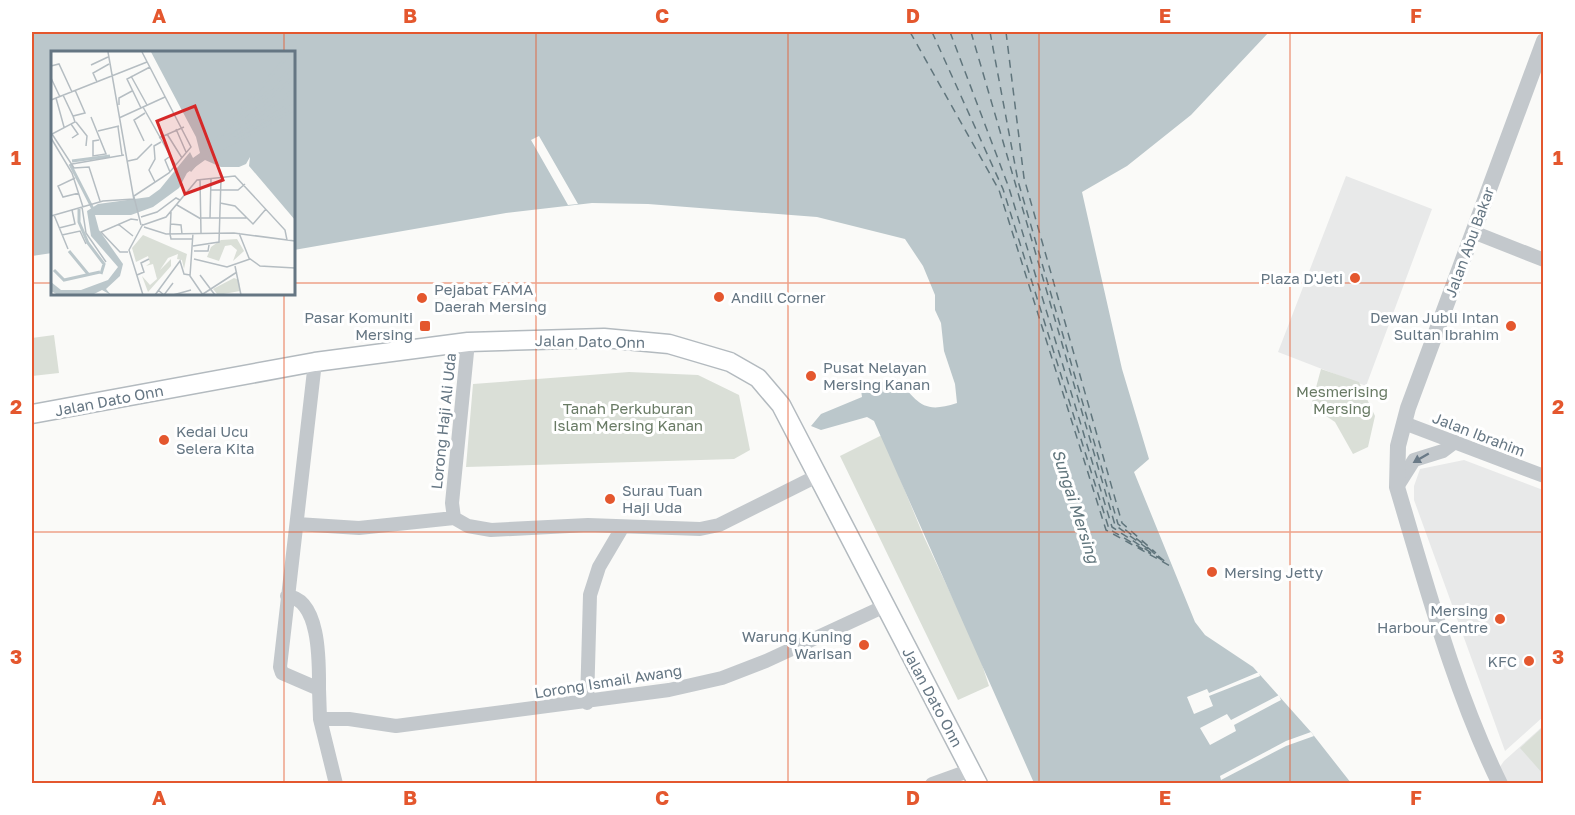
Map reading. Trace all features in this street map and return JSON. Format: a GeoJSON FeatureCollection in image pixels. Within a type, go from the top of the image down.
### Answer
{"type":"FeatureCollection","features":[{"type":"Feature","properties":{"kind":"main road","name":"Jalan Dato Onn"},"geometry":{"type":"LineString","coordinates":[[32,414],[315,362],[468,342],[604,338],[636,340],[669,344],[730,362],[747,370],[769,388],[819,475],[974,776]]}},
{"type":"Feature","properties":{"kind":"street","name":"Jalan Abu Bakar"},"geometry":{"type":"LineString","coordinates":[[1500,783],[1474,725],[1397,488],[1396,467],[1404,423],[1543,43]]}},
{"type":"Feature","properties":{"kind":"street"},"geometry":{"type":"LineString","coordinates":[[1473,232],[1544,260]]}},
{"type":"Feature","properties":{"kind":"street","name":"Lorong Haji Ali Uda"},"geometry":{"type":"LineString","coordinates":[[454,518],[453,482],[468,342]]}},
{"type":"Feature","properties":{"kind":"street"},"geometry":{"type":"LineString","coordinates":[[315,362],[281,656],[282,673],[319,689]]}},
{"type":"Feature","properties":{"kind":"street","name":"Jalan Ibrahim"},"geometry":{"type":"LineString","coordinates":[[1404,423],[1544,476]]}},
{"type":"Feature","properties":{"kind":"street"},"geometry":{"type":"LineString","coordinates":[[1397,488],[1414,460],[1443,451],[1455,442]]}},
{"type":"Feature","properties":{"kind":"street"},"geometry":{"type":"LineString","coordinates":[[297,524],[359,528],[454,518],[468,526],[491,530],[588,525],[622,528],[710,528],[819,475]]}},
{"type":"Feature","properties":{"kind":"street"},"geometry":{"type":"LineString","coordinates":[[586,703],[590,594],[599,567],[622,528]]}},
{"type":"Feature","properties":{"kind":"street"},"geometry":{"type":"LineString","coordinates":[[287,596],[299,600],[314,625],[319,643],[320,719],[336,783]]}},
{"type":"Feature","properties":{"kind":"street","name":"Lorong Ismail Awang"},"geometry":{"type":"LineString","coordinates":[[320,719],[349,719],[396,726],[586,703],[669,690],[722,678],[766,661],[885,606]]}},
{"type":"Feature","properties":{"kind":"street"},"geometry":{"type":"LineString","coordinates":[[932,783],[974,776]]}},
{"type":"Feature","properties":{"kind":"shaded area","name":"Plaza D'Jeti"},"geometry":{"type":"Polygon","coordinates":[[[1346,176],[1432,209],[1366,386],[1278,352],[1346,176]]]}},
{"type":"Feature","properties":{"kind":"shaded area","name":"Mersing Harbour Centre"},"geometry":{"type":"Polygon","coordinates":[[[1464,460],[1543,490],[1543,717],[1505,751],[1414,500],[1414,486],[1420,469],[1464,460]]]}},
{"type":"Feature","properties":{"kind":"shaded area"},"geometry":{"type":"Polygon","coordinates":[[[1543,726],[1543,783],[1488,784],[1504,761],[1543,726]]]}},
{"type":"Feature","properties":{"kind":"green space"},"geometry":{"type":"Polygon","coordinates":[[[54,335],[59,373],[32,376],[32,338],[54,335]]]}},
{"type":"Feature","properties":{"kind":"green space","name":"Mesmerising Mersing"},"geometry":{"type":"Polygon","coordinates":[[[1321,369],[1359,382],[1375,416],[1368,447],[1353,454],[1335,422],[1311,406],[1321,369]]]}},
{"type":"Feature","properties":{"kind":"green space","name":"Tanah Perkuburan Islam Mersing Kanan"},"geometry":{"type":"Polygon","coordinates":[[[629,372],[698,375],[739,395],[750,450],[734,459],[466,467],[473,384],[629,372]]]}},
{"type":"Feature","properties":{"kind":"green space"},"geometry":{"type":"Polygon","coordinates":[[[882,435],[924,537],[978,652],[989,686],[958,700],[840,456],[882,435]]]}},
{"type":"Feature","properties":{"kind":"green space"},"geometry":{"type":"Polygon","coordinates":[[[1543,727],[1543,774],[1520,748],[1543,727]]]}},
{"type":"Feature","properties":{"kind":"water","name":"Sungai Mersing"},"geometry":{"type":"Polygon","coordinates":[[[32,32],[1269,32],[1191,115],[1127,166],[1082,192],[1122,369],[1149,459],[1134,472],[1195,622],[1205,635],[1253,667],[1311,732],[1351,783],[1034,783],[874,421],[867,417],[821,430],[811,426],[821,414],[862,397],[861,390],[895,377],[921,404],[935,407],[957,403],[955,384],[944,351],[941,323],[935,310],[935,295],[923,266],[905,239],[817,217],[648,204],[592,203],[506,213],[296,250],[296,51],[51,51],[51,253],[32,256],[32,32]]]}},
{"type":"Feature","properties":{"kind":"pier"},"geometry":{"type":"Polygon","coordinates":[[[539,136],[578,204],[568,205],[531,140],[539,136]]]}},
{"type":"Feature","properties":{"kind":"pier"},"geometry":{"type":"Polygon","coordinates":[[[1259,672],[1260,676],[1209,696],[1213,706],[1194,714],[1187,697],[1207,689],[1209,693],[1259,672]]]}},
{"type":"Feature","properties":{"kind":"pier"},"geometry":{"type":"Polygon","coordinates":[[[1279,695],[1281,700],[1234,725],[1236,731],[1210,745],[1200,728],[1227,714],[1231,720],[1279,695]]]}},
{"type":"Feature","properties":{"kind":"pier"},"geometry":{"type":"Polygon","coordinates":[[[1311,732],[1314,736],[1286,746],[1221,780],[1220,776],[1286,741],[1311,732]]]}},
{"type":"Feature","properties":{"kind":"ferry route"},"geometry":{"type":"LineString","coordinates":[[910,32],[999,190],[1106,530],[1172,567]]}},
{"type":"Feature","properties":{"kind":"ferry route"},"geometry":{"type":"LineString","coordinates":[[932,32],[1003,189],[1109,529],[1151,554]]}},
{"type":"Feature","properties":{"kind":"ferry route"},"geometry":{"type":"LineString","coordinates":[[950,32],[1009,188],[1112,527],[1162,560]]}},
{"type":"Feature","properties":{"kind":"ferry route"},"geometry":{"type":"LineString","coordinates":[[971,32],[1115,525],[1155,554]]}},
{"type":"Feature","properties":{"kind":"ferry route"},"geometry":{"type":"LineString","coordinates":[[990,32],[1018,181],[1118,524],[1167,563]]}},
{"type":"Feature","properties":{"kind":"ferry route"},"geometry":{"type":"LineString","coordinates":[[1006,32],[1024,178],[1122,523],[1156,553]]}},
{"type":"Feature","properties":{"kind":"place","name":"Plaza D'Jeti"},"geometry":{"type":"Point","coordinates":[1355,278]}},
{"type":"Feature","properties":{"kind":"place","name":"Andill Corner"},"geometry":{"type":"Point","coordinates":[719,297]}},
{"type":"Feature","properties":{"kind":"place","name":"Pejabat FAMA Daerah Mersing"},"geometry":{"type":"Point","coordinates":[422,298]}},
{"type":"Feature","properties":{"kind":"place","name":"Pasar Komuniti Mersing"},"geometry":{"type":"Point","coordinates":[425,326]}},
{"type":"Feature","properties":{"kind":"place","name":"Dewan Jubli Intan Sultan Ibrahim"},"geometry":{"type":"Point","coordinates":[1511,326]}},
{"type":"Feature","properties":{"kind":"place","name":"Pusat Nelayan Mersing Kanan"},"geometry":{"type":"Point","coordinates":[811,376]}},
{"type":"Feature","properties":{"kind":"place","name":"Kedai Ucu Selera Kita"},"geometry":{"type":"Point","coordinates":[164,440]}},
{"type":"Feature","properties":{"kind":"place","name":"Surau Tuan Haji Uda"},"geometry":{"type":"Point","coordinates":[610,499]}},
{"type":"Feature","properties":{"kind":"place","name":"Mersing Jetty"},"geometry":{"type":"Point","coordinates":[1212,572]}},
{"type":"Feature","properties":{"kind":"place","name":"Mersing Harbour Centre"},"geometry":{"type":"Point","coordinates":[1500,619]}},
{"type":"Feature","properties":{"kind":"place","name":"Warung Kuning Warisan"},"geometry":{"type":"Point","coordinates":[864,645]}},
{"type":"Feature","properties":{"kind":"place","name":"KFC"},"geometry":{"type":"Point","coordinates":[1529,661]}}]}
